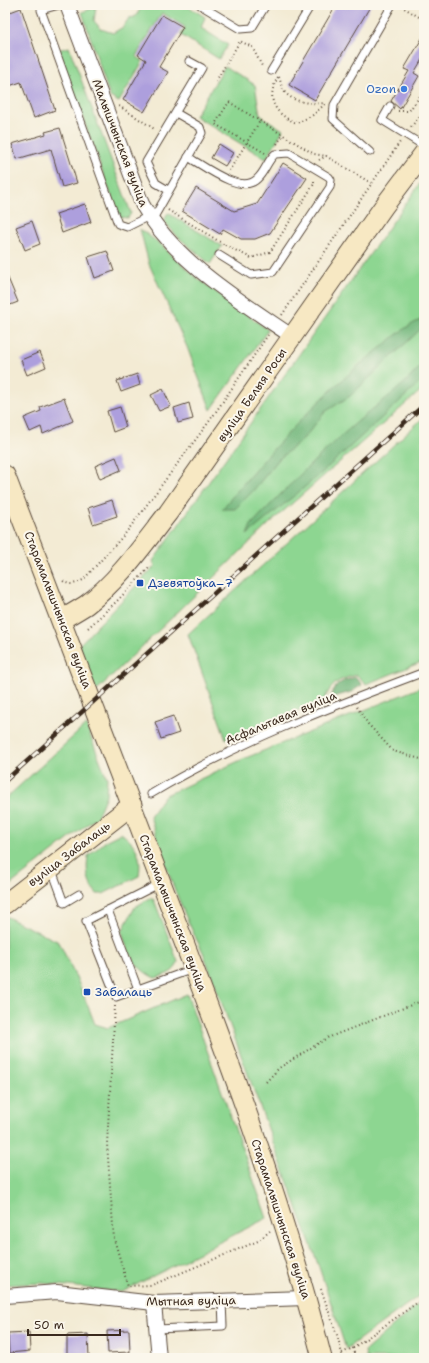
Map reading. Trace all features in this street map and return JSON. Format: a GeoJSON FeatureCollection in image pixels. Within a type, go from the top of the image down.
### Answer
{"type":"FeatureCollection","features":[{"type":"Feature","properties":{"kind":"main road","name":"вуліца Белыя Росы"},"geometry":{"type":"LineString","coordinates":[[62,619],[86,604],[106,587],[136,554],[168,513],[384,206],[424,153]]}},
{"type":"Feature","properties":{"kind":"main road","name":"Старамалышчынская вуліца"},"geometry":{"type":"LineString","coordinates":[[5,475],[62,619],[242,1100],[284,1220],[322,1358]]}},
{"type":"Feature","properties":{"kind":"main road","name":"вуліца Забалаць"},"geometry":{"type":"LineString","coordinates":[[5,904],[132,805]]}},
{"type":"Feature","properties":{"kind":"street","name":"Малышчынская вуліца"},"geometry":{"type":"LineString","coordinates":[[68,5],[142,204],[150,219],[166,238],[208,276],[293,337]]}},
{"type":"Feature","properties":{"kind":"street","name":"Мытная вуліца"},"geometry":{"type":"LineString","coordinates":[[5,1296],[57,1292],[154,1303],[306,1298]]}},
{"type":"Feature","properties":{"kind":"street"},"geometry":{"type":"LineString","coordinates":[[154,1303],[159,1358]]}},
{"type":"Feature","properties":{"kind":"lane"},"geometry":{"type":"LineString","coordinates":[[59,5],[41,10],[118,224],[127,227],[150,219],[160,205],[202,133],[200,127],[176,113]]}},
{"type":"Feature","properties":{"kind":"lane"},"geometry":{"type":"LineString","coordinates":[[200,5],[240,29],[252,28],[266,5]]}},
{"type":"Feature","properties":{"kind":"lane"},"geometry":{"type":"LineString","coordinates":[[271,71],[311,5]]}},
{"type":"Feature","properties":{"kind":"lane"},"geometry":{"type":"LineString","coordinates":[[370,152],[333,119],[334,105],[392,5]]}},
{"type":"Feature","properties":{"kind":"lane"},"geometry":{"type":"LineString","coordinates":[[168,190],[156,183],[146,162],[202,68],[189,61]]}},
{"type":"Feature","properties":{"kind":"lane"},"geometry":{"type":"LineString","coordinates":[[390,106],[382,120],[424,146]]}},
{"type":"Feature","properties":{"kind":"lane"},"geometry":{"type":"LineString","coordinates":[[188,157],[233,183],[246,184],[257,180],[275,154],[289,153],[313,166],[331,180],[330,187],[274,272],[252,274],[219,255]]}},
{"type":"Feature","properties":{"kind":"lane","name":"Асфальтавая вуліца"},"geometry":{"type":"LineString","coordinates":[[151,794],[242,744],[352,699],[424,672]]}},
{"type":"Feature","properties":{"kind":"lane"},"geometry":{"type":"LineString","coordinates":[[51,868],[64,903],[79,894]]}},
{"type":"Feature","properties":{"kind":"lane"},"geometry":{"type":"LineString","coordinates":[[161,883],[86,921],[116,997],[194,969]]}},
{"type":"Feature","properties":{"kind":"lane"},"geometry":{"type":"LineString","coordinates":[[108,910],[138,990]]}},
{"type":"Feature","properties":{"kind":"lane"},"geometry":{"type":"LineString","coordinates":[[157,1329],[223,1326],[222,1301]]}},
{"type":"Feature","properties":{"kind":"path"},"geometry":{"type":"LineString","coordinates":[[400,5],[424,20]]}},
{"type":"Feature","properties":{"kind":"path"},"geometry":{"type":"LineString","coordinates":[[216,81],[240,41],[252,47],[260,65],[279,76],[283,90],[297,100],[311,104],[325,103],[313,115],[297,123],[285,119],[274,106],[273,87],[279,76]]}},
{"type":"Feature","properties":{"kind":"path"},"geometry":{"type":"LineString","coordinates":[[390,106],[400,112],[409,111],[424,91]]}},
{"type":"Feature","properties":{"kind":"path"},"geometry":{"type":"LineString","coordinates":[[270,155],[215,124],[229,102],[314,154],[326,156],[371,183]]}},
{"type":"Feature","properties":{"kind":"path"},"geometry":{"type":"LineString","coordinates":[[116,105],[163,134]]}},
{"type":"Feature","properties":{"kind":"path"},"geometry":{"type":"LineString","coordinates":[[61,579],[67,584],[74,584],[83,580],[125,534],[211,419],[371,183],[424,111]]}},
{"type":"Feature","properties":{"kind":"path"},"geometry":{"type":"LineString","coordinates":[[228,172],[260,121]]}},
{"type":"Feature","properties":{"kind":"path"},"geometry":{"type":"LineString","coordinates":[[275,148],[283,135]]}},
{"type":"Feature","properties":{"kind":"path"},"geometry":{"type":"LineString","coordinates":[[313,166],[316,162],[326,156]]}},
{"type":"Feature","properties":{"kind":"path"},"geometry":{"type":"LineString","coordinates":[[160,205],[225,245],[251,258],[270,252],[314,184],[314,177]]}},
{"type":"Feature","properties":{"kind":"path"},"geometry":{"type":"LineString","coordinates":[[219,255],[225,245]]}},
{"type":"Feature","properties":{"kind":"path"},"geometry":{"type":"LineString","coordinates":[[88,628],[149,568]]}},
{"type":"Feature","properties":{"kind":"path"},"geometry":{"type":"LineString","coordinates":[[352,699],[368,724],[393,751],[424,760]]}},
{"type":"Feature","properties":{"kind":"path"},"geometry":{"type":"LineString","coordinates":[[116,997],[107,1144],[114,1239],[128,1286],[152,1285],[258,1241],[284,1220]]}},
{"type":"Feature","properties":{"kind":"path"},"geometry":{"type":"LineString","coordinates":[[266,1082],[279,1068],[327,1038],[424,1000]]}},
{"type":"Feature","properties":{"kind":"path"},"geometry":{"type":"LineString","coordinates":[[342,1353],[354,1348],[424,1298]]}},
{"type":"Feature","properties":{"kind":"path"},"geometry":{"type":"LineString","coordinates":[[338,1338],[343,1358]]}},
{"type":"Feature","properties":{"kind":"path"},"geometry":{"type":"LineString","coordinates":[[354,1348],[355,1358]]}},
{"type":"Feature","properties":{"kind":"green space"},"geometry":{"type":"Polygon","coordinates":[[[137,5],[186,5],[205,17],[201,28],[228,45],[219,59],[181,35],[185,27],[162,13],[136,56],[143,61],[119,102],[110,97],[82,12],[96,7],[94,21],[101,29],[113,33],[123,27],[129,18],[135,17],[141,8],[137,5]]]}},
{"type":"Feature","properties":{"kind":"green space"},"geometry":{"type":"Polygon","coordinates":[[[69,47],[131,213],[128,218],[119,217],[58,50],[69,47]]]}},
{"type":"Feature","properties":{"kind":"green space"},"geometry":{"type":"Polygon","coordinates":[[[225,66],[255,85],[260,115],[283,130],[266,159],[195,116],[225,66]]]}},
{"type":"Feature","properties":{"kind":"green space"},"geometry":{"type":"Polygon","coordinates":[[[421,182],[424,183],[424,388],[271,522],[96,691],[79,645],[155,566],[153,561],[421,182]]]}},
{"type":"Feature","properties":{"kind":"green space"},"geometry":{"type":"Polygon","coordinates":[[[168,213],[222,246],[210,264],[178,237],[164,221],[168,213]]]}},
{"type":"Feature","properties":{"kind":"green space"},"geometry":{"type":"Polygon","coordinates":[[[140,229],[160,244],[197,278],[268,330],[211,410],[187,347],[149,264],[140,229]]]}},
{"type":"Feature","properties":{"kind":"green space"},"geometry":{"type":"Polygon","coordinates":[[[424,319],[424,326],[350,396],[325,412],[305,437],[279,459],[252,492],[235,509],[222,509],[277,445],[336,386],[400,332],[412,324],[424,319]]]}},
{"type":"Feature","properties":{"kind":"green space"},"geometry":{"type":"Polygon","coordinates":[[[424,361],[424,379],[318,476],[247,535],[251,525],[306,469],[334,442],[411,377],[424,361]]]}},
{"type":"Feature","properties":{"kind":"green space"},"geometry":{"type":"Polygon","coordinates":[[[424,417],[424,661],[366,684],[357,675],[345,678],[330,689],[324,700],[226,739],[188,634],[424,417]]]}},
{"type":"Feature","properties":{"kind":"green space"},"geometry":{"type":"Polygon","coordinates":[[[356,677],[362,685],[351,692],[330,698],[334,689],[340,683],[356,677]]]}},
{"type":"Feature","properties":{"kind":"green space"},"geometry":{"type":"Polygon","coordinates":[[[424,686],[424,1292],[346,1349],[319,1267],[203,952],[173,885],[150,816],[164,796],[243,759],[424,686]]]}},
{"type":"Feature","properties":{"kind":"green space"},"geometry":{"type":"Polygon","coordinates":[[[86,725],[107,778],[106,795],[97,817],[5,889],[5,799],[86,725]]]}},
{"type":"Feature","properties":{"kind":"green space"},"geometry":{"type":"Polygon","coordinates":[[[121,833],[135,847],[140,863],[139,876],[103,894],[97,894],[89,881],[87,867],[88,856],[107,840],[121,833]]]}},
{"type":"Feature","properties":{"kind":"green space"},"geometry":{"type":"Polygon","coordinates":[[[150,898],[154,900],[178,962],[175,969],[166,975],[155,978],[137,965],[129,953],[122,931],[135,907],[150,898]]]}},
{"type":"Feature","properties":{"kind":"green space"},"geometry":{"type":"Polygon","coordinates":[[[7,917],[59,942],[79,984],[95,1024],[108,1028],[187,994],[267,1218],[122,1292],[41,1283],[5,1285],[5,918],[7,917]]]}},
{"type":"Feature","properties":{"kind":"green space"},"geometry":{"type":"Polygon","coordinates":[[[424,1299],[424,1358],[366,1358],[365,1351],[424,1299]]]}},
{"type":"Feature","properties":{"kind":"building"},"geometry":{"type":"Polygon","coordinates":[[[336,5],[371,5],[315,100],[289,85],[336,5]]]}},
{"type":"Feature","properties":{"kind":"building"},"geometry":{"type":"Polygon","coordinates":[[[21,8],[55,110],[34,118],[21,82],[9,86],[5,75],[5,14],[21,8]]]}},
{"type":"Feature","properties":{"kind":"building"},"geometry":{"type":"Polygon","coordinates":[[[162,15],[183,27],[159,67],[168,72],[144,112],[123,100],[146,60],[138,55],[162,15]]]}},
{"type":"Feature","properties":{"kind":"building"},"geometry":{"type":"Polygon","coordinates":[[[424,35],[424,56],[414,73],[419,76],[400,109],[391,101],[409,71],[404,69],[424,35]]]}},
{"type":"Feature","properties":{"kind":"building"},"geometry":{"type":"Polygon","coordinates":[[[60,128],[77,183],[62,187],[51,149],[17,159],[12,144],[46,134],[45,132],[60,128]]]}},
{"type":"Feature","properties":{"kind":"building"},"geometry":{"type":"Polygon","coordinates":[[[219,144],[233,153],[225,166],[211,158],[219,144]]]}},
{"type":"Feature","properties":{"kind":"building"},"geometry":{"type":"Polygon","coordinates":[[[283,163],[307,178],[270,233],[255,239],[241,239],[223,229],[220,234],[182,211],[196,188],[234,211],[257,204],[283,163]]]}},
{"type":"Feature","properties":{"kind":"building"},"geometry":{"type":"Polygon","coordinates":[[[85,204],[91,222],[62,233],[56,214],[85,204]]]}},
{"type":"Feature","properties":{"kind":"building"},"geometry":{"type":"Polygon","coordinates":[[[32,221],[40,244],[25,250],[16,227],[32,221]]]}},
{"type":"Feature","properties":{"kind":"building"},"geometry":{"type":"Polygon","coordinates":[[[107,251],[114,271],[95,278],[88,257],[107,251]]]}},
{"type":"Feature","properties":{"kind":"building"},"geometry":{"type":"Polygon","coordinates":[[[5,271],[18,302],[5,307],[5,271]]]}},
{"type":"Feature","properties":{"kind":"building"},"geometry":{"type":"Polygon","coordinates":[[[40,352],[46,367],[27,375],[21,360],[40,352]]]}},
{"type":"Feature","properties":{"kind":"building"},"geometry":{"type":"Polygon","coordinates":[[[137,374],[140,385],[121,392],[117,381],[137,374]]]}},
{"type":"Feature","properties":{"kind":"building"},"geometry":{"type":"Polygon","coordinates":[[[163,389],[171,406],[159,411],[151,395],[163,389]]]}},
{"type":"Feature","properties":{"kind":"building"},"geometry":{"type":"Polygon","coordinates":[[[64,398],[73,421],[43,434],[41,427],[30,432],[24,418],[41,411],[40,407],[64,398]]]}},
{"type":"Feature","properties":{"kind":"building"},"geometry":{"type":"Polygon","coordinates":[[[189,403],[193,419],[178,423],[174,408],[189,403]]]}},
{"type":"Feature","properties":{"kind":"building"},"geometry":{"type":"Polygon","coordinates":[[[120,407],[126,427],[113,432],[107,411],[120,407]]]}},
{"type":"Feature","properties":{"kind":"building"},"geometry":{"type":"Polygon","coordinates":[[[116,457],[121,470],[100,479],[95,466],[116,457]]]}},
{"type":"Feature","properties":{"kind":"building"},"geometry":{"type":"Polygon","coordinates":[[[112,500],[117,516],[93,524],[88,508],[112,500]]]}},
{"type":"Feature","properties":{"kind":"building"},"geometry":{"type":"Polygon","coordinates":[[[173,716],[179,733],[161,739],[155,722],[173,716]]]}},
{"type":"Feature","properties":{"kind":"building"},"geometry":{"type":"Polygon","coordinates":[[[129,1330],[130,1352],[108,1353],[107,1331],[129,1330]]]}},
{"type":"Feature","properties":{"kind":"building"},"geometry":{"type":"Polygon","coordinates":[[[29,1332],[30,1351],[9,1353],[8,1333],[29,1332]]]}},
{"type":"Feature","properties":{"kind":"building"},"geometry":{"type":"Polygon","coordinates":[[[88,1334],[89,1358],[67,1358],[67,1335],[88,1334]]]}},
{"type":"Feature","properties":{"kind":"railway"},"geometry":{"type":"LineString","coordinates":[[5,781],[424,405]]}},
{"type":"Feature","properties":{"kind":"place","name":"Ozon"},"geometry":{"type":"Point","coordinates":[404,89]}},
{"type":"Feature","properties":{"kind":"place","name":"Дзевятоўка–7"},"geometry":{"type":"Point","coordinates":[140,583]}},
{"type":"Feature","properties":{"kind":"place","name":"Забалаць"},"geometry":{"type":"Point","coordinates":[87,992]}}]}
